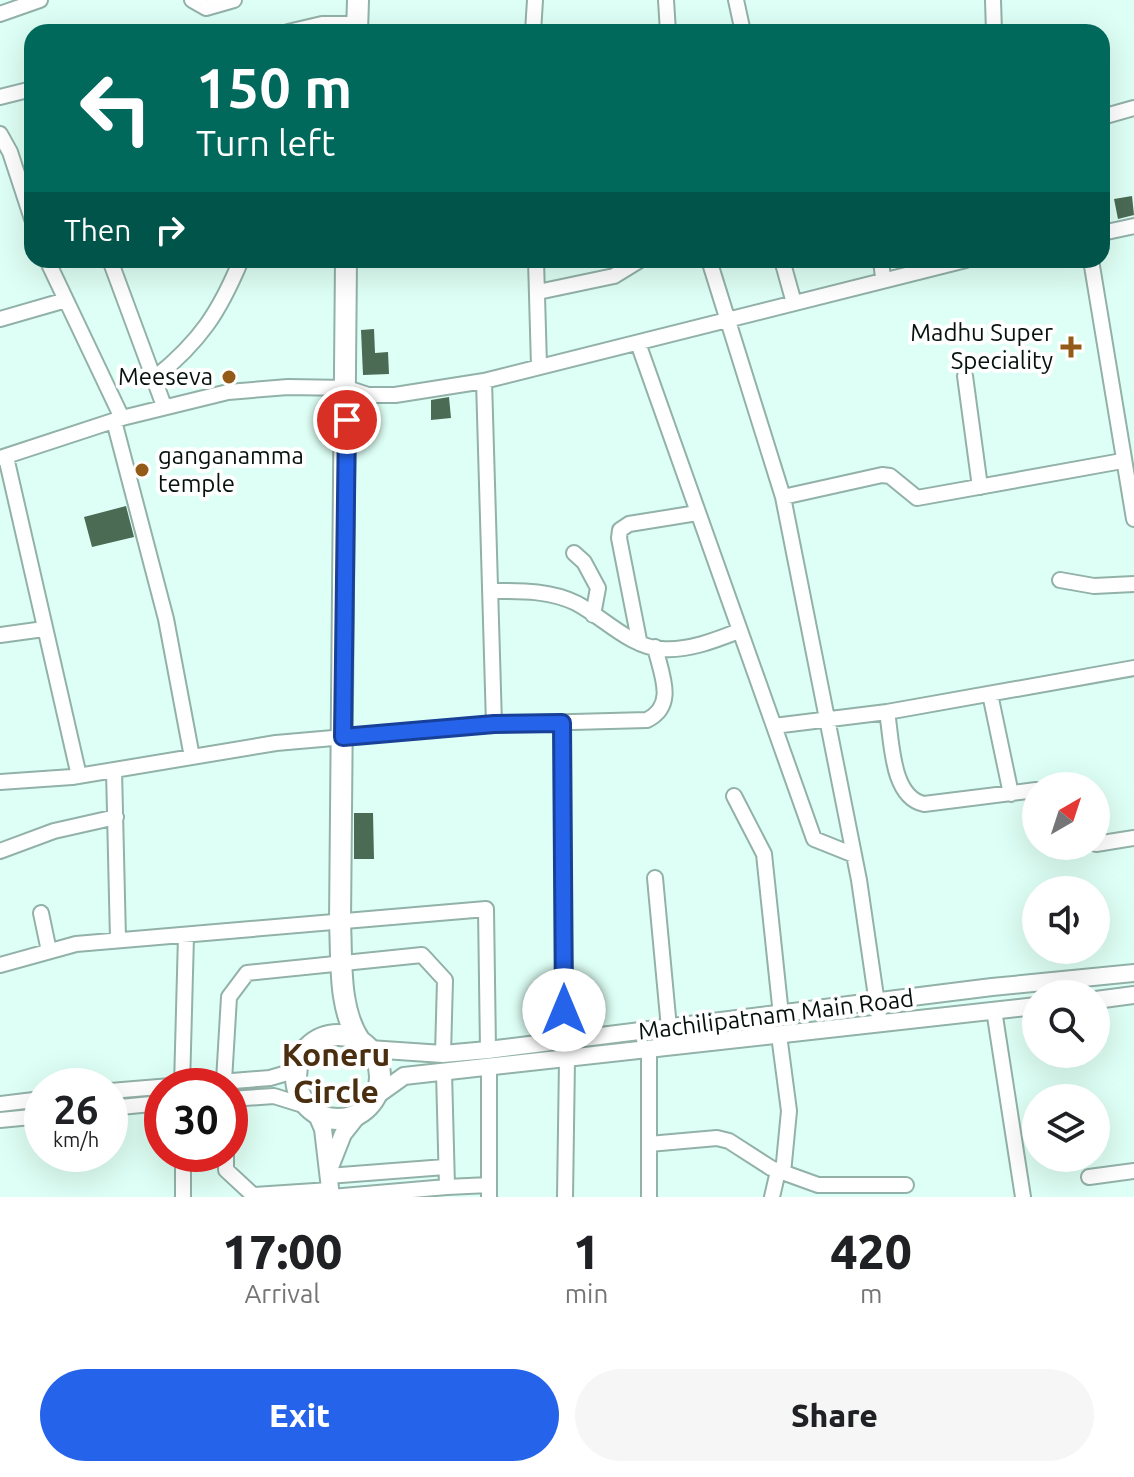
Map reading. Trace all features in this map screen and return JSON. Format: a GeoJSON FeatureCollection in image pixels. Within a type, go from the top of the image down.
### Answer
{"type":"FeatureCollection","features":[{"type":"Feature","properties":{"kind":"highway"},"geometry":{"type":"LineString","coordinates":[[357,24],[358,0]]}},
{"type":"Feature","properties":{"kind":"highway"},"geometry":{"type":"LineString","coordinates":[[345,999],[337,1028],[300,1057],[295,1083],[312,1110],[345,1119],[358,1115],[376,1096],[380,1072],[352,1029],[345,999],[340,923],[346,268]]}},
{"type":"Feature","properties":{"kind":"highway"},"geometry":{"type":"LineString","coordinates":[[329,1036],[364,1045]]}},
{"type":"Feature","properties":{"kind":"main road","name":"Machilipatnam Main Road"},"geometry":{"type":"LineString","coordinates":[[364,1045],[443,1054],[488,1050],[877,1004],[992,987],[1134,973]]}},
{"type":"Feature","properties":{"kind":"main road"},"geometry":{"type":"LineString","coordinates":[[1110,998],[1134,995]]}},
{"type":"Feature","properties":{"kind":"main road","name":"Machilipatnam Main Road"},"geometry":{"type":"LineString","coordinates":[[376,1096],[404,1076],[1022,1007]]}},
{"type":"Feature","properties":{"kind":"main road"},"geometry":{"type":"LineString","coordinates":[[312,1110],[330,1186]]}},
{"type":"Feature","properties":{"kind":"main road"},"geometry":{"type":"LineString","coordinates":[[330,1186],[343,1134],[358,1115]]}},
{"type":"Feature","properties":{"kind":"street"},"geometry":{"type":"LineString","coordinates":[[0,14],[40,0]]}},
{"type":"Feature","properties":{"kind":"street"},"geometry":{"type":"LineString","coordinates":[[192,0],[206,8],[234,0]]}},
{"type":"Feature","properties":{"kind":"street"},"geometry":{"type":"LineString","coordinates":[[534,24],[535,0]]}},
{"type":"Feature","properties":{"kind":"street"},"geometry":{"type":"LineString","coordinates":[[666,0],[668,24]]}},
{"type":"Feature","properties":{"kind":"street"},"geometry":{"type":"LineString","coordinates":[[736,0],[741,24]]}},
{"type":"Feature","properties":{"kind":"street"},"geometry":{"type":"LineString","coordinates":[[993,0],[994,24]]}},
{"type":"Feature","properties":{"kind":"street"},"geometry":{"type":"LineString","coordinates":[[0,97],[24,91]]}},
{"type":"Feature","properties":{"kind":"street"},"geometry":{"type":"LineString","coordinates":[[1110,115],[1134,108]]}},
{"type":"Feature","properties":{"kind":"street"},"geometry":{"type":"LineString","coordinates":[[0,134],[24,199]]}},
{"type":"Feature","properties":{"kind":"street"},"geometry":{"type":"LineString","coordinates":[[1110,231],[1134,226]]}},
{"type":"Feature","properties":{"kind":"street"},"geometry":{"type":"LineString","coordinates":[[51,268],[118,419],[166,619],[192,757]]}},
{"type":"Feature","properties":{"kind":"street"},"geometry":{"type":"LineString","coordinates":[[113,268],[156,377],[164,406]]}},
{"type":"Feature","properties":{"kind":"street"},"geometry":{"type":"LineString","coordinates":[[156,377],[201,336],[222,302],[237,268]]}},
{"type":"Feature","properties":{"kind":"street"},"geometry":{"type":"LineString","coordinates":[[536,268],[539,366]]}},
{"type":"Feature","properties":{"kind":"street"},"geometry":{"type":"LineString","coordinates":[[538,292],[614,276],[627,268]]}},
{"type":"Feature","properties":{"kind":"street"},"geometry":{"type":"LineString","coordinates":[[712,268],[783,497],[854,855],[880,1024]]}},
{"type":"Feature","properties":{"kind":"street"},"geometry":{"type":"LineString","coordinates":[[784,268],[794,303]]}},
{"type":"Feature","properties":{"kind":"street"},"geometry":{"type":"LineString","coordinates":[[882,268],[883,278]]}},
{"type":"Feature","properties":{"kind":"street"},"geometry":{"type":"LineString","coordinates":[[79,776],[3,457],[118,419],[228,392],[347,388],[368,395],[395,395],[484,381],[929,268]]}},
{"type":"Feature","properties":{"kind":"street"},"geometry":{"type":"LineString","coordinates":[[1092,268],[1134,519]]}},
{"type":"Feature","properties":{"kind":"street"},"geometry":{"type":"LineString","coordinates":[[0,319],[66,300]]}},
{"type":"Feature","properties":{"kind":"street"},"geometry":{"type":"LineString","coordinates":[[638,343],[814,839],[854,855]]}},
{"type":"Feature","properties":{"kind":"street"},"geometry":{"type":"LineString","coordinates":[[965,376],[980,487]]}},
{"type":"Feature","properties":{"kind":"street"},"geometry":{"type":"LineString","coordinates":[[484,381],[494,724]]}},
{"type":"Feature","properties":{"kind":"street"},"geometry":{"type":"LineString","coordinates":[[783,497],[882,475],[890,476],[917,498],[1122,461]]}},
{"type":"Feature","properties":{"kind":"street"},"geometry":{"type":"LineString","coordinates":[[639,640],[620,530],[629,524],[697,513]]}},
{"type":"Feature","properties":{"kind":"street"},"geometry":{"type":"LineString","coordinates":[[574,553],[584,562],[598,588],[593,615]]}},
{"type":"Feature","properties":{"kind":"street"},"geometry":{"type":"LineString","coordinates":[[1060,580],[1094,586],[1134,584]]}},
{"type":"Feature","properties":{"kind":"street"},"geometry":{"type":"LineString","coordinates":[[492,591],[533,590],[575,603],[655,647],[707,644],[739,631]]}},
{"type":"Feature","properties":{"kind":"street"},"geometry":{"type":"LineString","coordinates":[[0,635],[44,629]]}},
{"type":"Feature","properties":{"kind":"street"},"geometry":{"type":"LineString","coordinates":[[0,782],[79,776],[343,737],[494,724],[647,720],[660,714],[666,700],[655,647]]}},
{"type":"Feature","properties":{"kind":"street"},"geometry":{"type":"LineString","coordinates":[[774,726],[887,712],[1134,668]]}},
{"type":"Feature","properties":{"kind":"street"},"geometry":{"type":"LineString","coordinates":[[990,694],[1011,794]]}},
{"type":"Feature","properties":{"kind":"street"},"geometry":{"type":"LineString","coordinates":[[887,712],[901,788],[913,802],[924,804],[1022,792]]}},
{"type":"Feature","properties":{"kind":"street"},"geometry":{"type":"LineString","coordinates":[[562,723],[565,1042]]}},
{"type":"Feature","properties":{"kind":"street"},"geometry":{"type":"LineString","coordinates":[[114,770],[118,940]]}},
{"type":"Feature","properties":{"kind":"street"},"geometry":{"type":"LineString","coordinates":[[734,796],[764,854],[781,1015]]}},
{"type":"Feature","properties":{"kind":"street"},"geometry":{"type":"LineString","coordinates":[[0,851],[54,831],[116,817]]}},
{"type":"Feature","properties":{"kind":"street"},"geometry":{"type":"LineString","coordinates":[[1110,842],[1134,838]]}},
{"type":"Feature","properties":{"kind":"street"},"geometry":{"type":"LineString","coordinates":[[655,878],[669,1028]]}},
{"type":"Feature","properties":{"kind":"street"},"geometry":{"type":"LineString","coordinates":[[0,965],[49,951],[118,940],[486,909],[488,1050]]}},
{"type":"Feature","properties":{"kind":"street"},"geometry":{"type":"LineString","coordinates":[[41,913],[49,951]]}},
{"type":"Feature","properties":{"kind":"street"},"geometry":{"type":"LineString","coordinates":[[182,1068],[186,936]]}},
{"type":"Feature","properties":{"kind":"street"},"geometry":{"type":"LineString","coordinates":[[225,1068],[229,997],[247,973],[422,955],[445,980],[443,1054]]}},
{"type":"Feature","properties":{"kind":"street"},"geometry":{"type":"LineString","coordinates":[[994,1010],[1023,1197]]}},
{"type":"Feature","properties":{"kind":"street"},"geometry":{"type":"LineString","coordinates":[[772,1197],[780,1172],[789,1111],[779,1035]]}},
{"type":"Feature","properties":{"kind":"street"},"geometry":{"type":"LineString","coordinates":[[649,1050],[649,1197]]}},
{"type":"Feature","properties":{"kind":"street"},"geometry":{"type":"LineString","coordinates":[[248,1079],[287,1073],[300,1057]]}},
{"type":"Feature","properties":{"kind":"street"},"geometry":{"type":"LineString","coordinates":[[565,1197],[567,1059]]}},
{"type":"Feature","properties":{"kind":"street"},"geometry":{"type":"LineString","coordinates":[[330,1186],[447,1187],[489,1191],[489,1068]]}},
{"type":"Feature","properties":{"kind":"street"},"geometry":{"type":"LineString","coordinates":[[444,1072],[447,1187]]}},
{"type":"Feature","properties":{"kind":"street"},"geometry":{"type":"LineString","coordinates":[[248,1098],[274,1096],[312,1110]]}},
{"type":"Feature","properties":{"kind":"street"},"geometry":{"type":"LineString","coordinates":[[0,1104],[24,1101]]}},
{"type":"Feature","properties":{"kind":"street"},"geometry":{"type":"LineString","coordinates":[[0,1120],[24,1118]]}},
{"type":"Feature","properties":{"kind":"street"},"geometry":{"type":"LineString","coordinates":[[649,1144],[717,1138],[729,1141],[780,1172],[818,1185],[906,1185]]}},
{"type":"Feature","properties":{"kind":"street"},"geometry":{"type":"LineString","coordinates":[[228,1172],[253,1195],[445,1167]]}},
{"type":"Feature","properties":{"kind":"street"},"geometry":{"type":"LineString","coordinates":[[1089,1177],[1134,1171]]}},
{"type":"Feature","properties":{"kind":"street"},"geometry":{"type":"LineString","coordinates":[[183,1172],[183,1197]]}},
{"type":"Feature","properties":{"kind":"building"},"geometry":{"type":"Polygon","coordinates":[[[1132,196],[1134,215],[1118,219],[1114,199],[1132,196]]]}},
{"type":"Feature","properties":{"kind":"building"},"geometry":{"type":"Polygon","coordinates":[[[374,329],[375,353],[388,352],[389,374],[363,375],[361,330],[374,329]]]}},
{"type":"Feature","properties":{"kind":"building"},"geometry":{"type":"Polygon","coordinates":[[[449,397],[451,418],[431,420],[431,400],[449,397]]]}},
{"type":"Feature","properties":{"kind":"building"},"geometry":{"type":"Polygon","coordinates":[[[126,506],[134,537],[92,547],[84,517],[126,506]]]}},
{"type":"Feature","properties":{"kind":"building"},"geometry":{"type":"Polygon","coordinates":[[[354,813],[373,813],[374,859],[354,859],[354,813]]]}},
{"type":"Feature","properties":{"kind":"place","name":"Madhu Super Speciality"},"geometry":{"type":"Point","coordinates":[1071,347]}},
{"type":"Feature","properties":{"kind":"place","name":"Meeseva"},"geometry":{"type":"Point","coordinates":[229,377]}},
{"type":"Feature","properties":{"kind":"place","name":"ganganamma temple"},"geometry":{"type":"Point","coordinates":[142,470]}},
{"type":"Feature","properties":{"kind":"district","name":"Koneru Circle"},"geometry":{"type":"Point","coordinates":[336,1074]}},
{"type":"Feature","properties":{"kind":"route"},"geometry":{"type":"LineString","coordinates":[[347,420],[343,737],[494,724],[562,723],[564,1010]]}}]}
